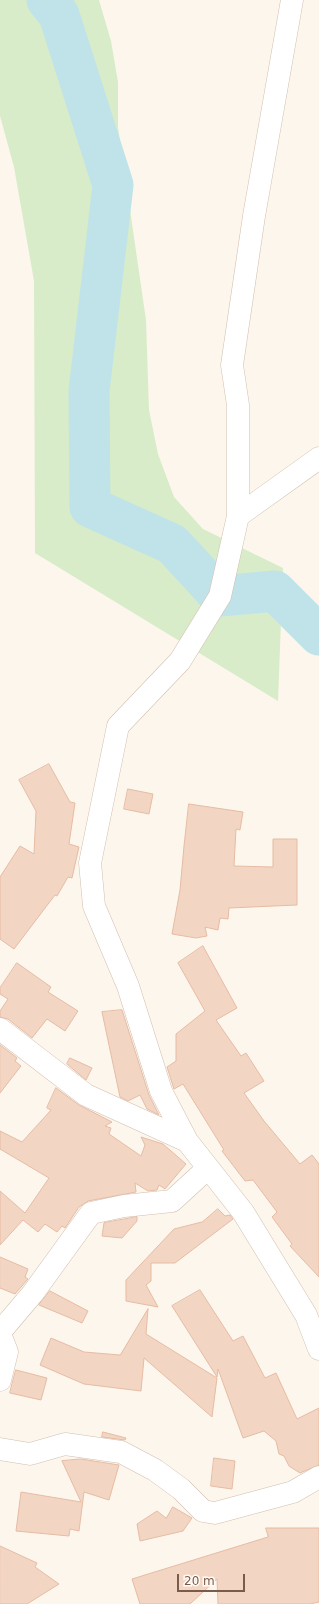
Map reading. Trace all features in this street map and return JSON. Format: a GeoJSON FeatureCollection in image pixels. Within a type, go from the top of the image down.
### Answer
{"type":"FeatureCollection","features":[{"type":"Feature","properties":{"kind":"street"},"geometry":{"type":"LineString","coordinates":[[292,0],[254,216],[232,365],[238,405],[238,516],[220,596],[180,661],[118,726],[90,863],[94,906],[128,986],[161,1091],[187,1141],[243,1212],[313,1316],[319,1349]]}},
{"type":"Feature","properties":{"kind":"street"},"geometry":{"type":"LineString","coordinates":[[238,516],[319,458]]}},
{"type":"Feature","properties":{"kind":"street"},"geometry":{"type":"LineString","coordinates":[[0,1029],[86,1095],[187,1141]]}},
{"type":"Feature","properties":{"kind":"street"},"geometry":{"type":"LineString","coordinates":[[0,1380],[7,1352],[0,1333],[33,1293],[91,1213],[124,1206],[172,1202],[208,1168]]}},
{"type":"Feature","properties":{"kind":"street"},"geometry":{"type":"LineString","coordinates":[[0,1449],[30,1454],[65,1444],[121,1452],[155,1470],[181,1489],[203,1511],[215,1513],[293,1492],[319,1477]]}},
{"type":"Feature","properties":{"kind":"green space"},"geometry":{"type":"Polygon","coordinates":[[[0,0],[99,0],[111,41],[118,82],[118,127],[146,320],[149,410],[158,454],[174,497],[203,529],[283,568],[278,701],[35,553],[34,281],[14,167],[0,116],[0,0]]]}},
{"type":"Feature","properties":{"kind":"building"},"geometry":{"type":"Polygon","coordinates":[[[49,764],[70,802],[75,803],[69,844],[79,847],[72,878],[68,877],[57,896],[55,895],[14,949],[0,939],[0,877],[20,846],[34,854],[36,811],[19,780],[49,764]]]}},
{"type":"Feature","properties":{"kind":"building"},"geometry":{"type":"Polygon","coordinates":[[[128,789],[153,794],[149,814],[124,809],[128,789]]]}},
{"type":"Feature","properties":{"kind":"building"},"geometry":{"type":"Polygon","coordinates":[[[189,804],[243,812],[240,830],[236,829],[234,866],[273,867],[273,839],[297,839],[297,905],[229,908],[228,919],[220,918],[218,930],[205,927],[207,936],[196,938],[172,934],[180,890],[189,804]]]}},
{"type":"Feature","properties":{"kind":"building"},"geometry":{"type":"Polygon","coordinates":[[[203,946],[237,1008],[216,1020],[241,1056],[246,1053],[264,1081],[244,1093],[264,1121],[300,1164],[312,1155],[319,1164],[319,1277],[290,1246],[292,1244],[272,1217],[277,1212],[253,1180],[245,1181],[222,1151],[224,1150],[183,1084],[174,1089],[167,1067],[176,1061],[176,1034],[205,1011],[178,963],[203,946]]]}},
{"type":"Feature","properties":{"kind":"building"},"geometry":{"type":"Polygon","coordinates":[[[17,963],[51,987],[48,992],[78,1011],[65,1031],[47,1019],[32,1038],[8,1019],[0,1017],[0,1011],[8,999],[0,994],[0,988],[17,963]]]}},
{"type":"Feature","properties":{"kind":"building"},"geometry":{"type":"Polygon","coordinates":[[[122,1010],[149,1095],[159,1115],[147,1109],[140,1095],[128,1101],[120,1097],[102,1012],[122,1010]]]}},
{"type":"Feature","properties":{"kind":"building"},"geometry":{"type":"Polygon","coordinates":[[[0,1045],[17,1058],[15,1061],[21,1066],[0,1093],[0,1045]]]}},
{"type":"Feature","properties":{"kind":"building"},"geometry":{"type":"Polygon","coordinates":[[[70,1058],[92,1068],[86,1080],[67,1064],[70,1058]]]}},
{"type":"Feature","properties":{"kind":"building"},"geometry":{"type":"Polygon","coordinates":[[[56,1088],[79,1105],[112,1122],[105,1126],[111,1128],[109,1134],[141,1156],[145,1145],[141,1137],[163,1144],[186,1164],[165,1189],[159,1185],[157,1190],[148,1191],[135,1183],[136,1192],[88,1201],[79,1207],[65,1228],[62,1226],[57,1232],[45,1224],[38,1232],[23,1220],[0,1245],[0,1191],[25,1213],[49,1178],[0,1149],[0,1131],[22,1142],[51,1110],[47,1108],[56,1088]]]}},
{"type":"Feature","properties":{"kind":"building"},"geometry":{"type":"Polygon","coordinates":[[[218,1209],[225,1216],[230,1215],[233,1219],[175,1263],[151,1263],[151,1281],[146,1285],[158,1307],[126,1301],[126,1280],[174,1229],[202,1222],[218,1209]]]}},
{"type":"Feature","properties":{"kind":"building"},"geometry":{"type":"Polygon","coordinates":[[[137,1217],[137,1221],[122,1238],[102,1236],[104,1223],[137,1217]]]}},
{"type":"Feature","properties":{"kind":"building"},"geometry":{"type":"Polygon","coordinates":[[[0,1257],[28,1269],[25,1277],[28,1279],[15,1294],[0,1288],[0,1257]]]}},
{"type":"Feature","properties":{"kind":"building"},"geometry":{"type":"Polygon","coordinates":[[[200,1290],[233,1341],[243,1336],[265,1378],[276,1373],[297,1419],[319,1408],[319,1465],[300,1473],[289,1466],[284,1456],[279,1454],[276,1441],[264,1431],[243,1438],[218,1369],[217,1377],[172,1306],[200,1290]]]}},
{"type":"Feature","properties":{"kind":"building"},"geometry":{"type":"Polygon","coordinates":[[[50,1291],[88,1311],[82,1323],[39,1305],[50,1291]]]}},
{"type":"Feature","properties":{"kind":"building"},"geometry":{"type":"Polygon","coordinates":[[[148,1309],[146,1334],[217,1378],[212,1417],[144,1358],[141,1391],[84,1384],[40,1365],[51,1338],[84,1352],[120,1355],[148,1309]]]}},
{"type":"Feature","properties":{"kind":"building"},"geometry":{"type":"Polygon","coordinates":[[[16,1370],[47,1378],[41,1400],[10,1393],[16,1370]]]}},
{"type":"Feature","properties":{"kind":"building"},"geometry":{"type":"Polygon","coordinates":[[[103,1432],[126,1438],[125,1440],[102,1437],[103,1432]]]}},
{"type":"Feature","properties":{"kind":"building"},"geometry":{"type":"Polygon","coordinates":[[[214,1458],[235,1461],[232,1489],[211,1486],[214,1458]]]}},
{"type":"Feature","properties":{"kind":"building"},"geometry":{"type":"Polygon","coordinates":[[[81,1459],[119,1465],[109,1500],[84,1492],[79,1531],[70,1529],[69,1536],[16,1531],[21,1492],[81,1502],[62,1461],[81,1459]]]}},
{"type":"Feature","properties":{"kind":"building"},"geometry":{"type":"Polygon","coordinates":[[[173,1507],[192,1518],[183,1531],[140,1541],[137,1524],[157,1511],[166,1518],[173,1507]]]}},
{"type":"Feature","properties":{"kind":"building"},"geometry":{"type":"Polygon","coordinates":[[[266,1528],[319,1528],[319,1602],[310,1604],[218,1604],[217,1579],[190,1604],[140,1604],[132,1579],[268,1537],[266,1528]]]}},
{"type":"Feature","properties":{"kind":"building"},"geometry":{"type":"Polygon","coordinates":[[[0,1546],[37,1563],[35,1567],[59,1584],[27,1604],[0,1604],[0,1546]]]}},
{"type":"Feature","properties":{"kind":"waterway"},"geometry":{"type":"LineString","coordinates":[[47,0],[59,15],[113,185],[89,391],[90,507],[172,544],[220,596],[275,591],[319,635]]}}]}
